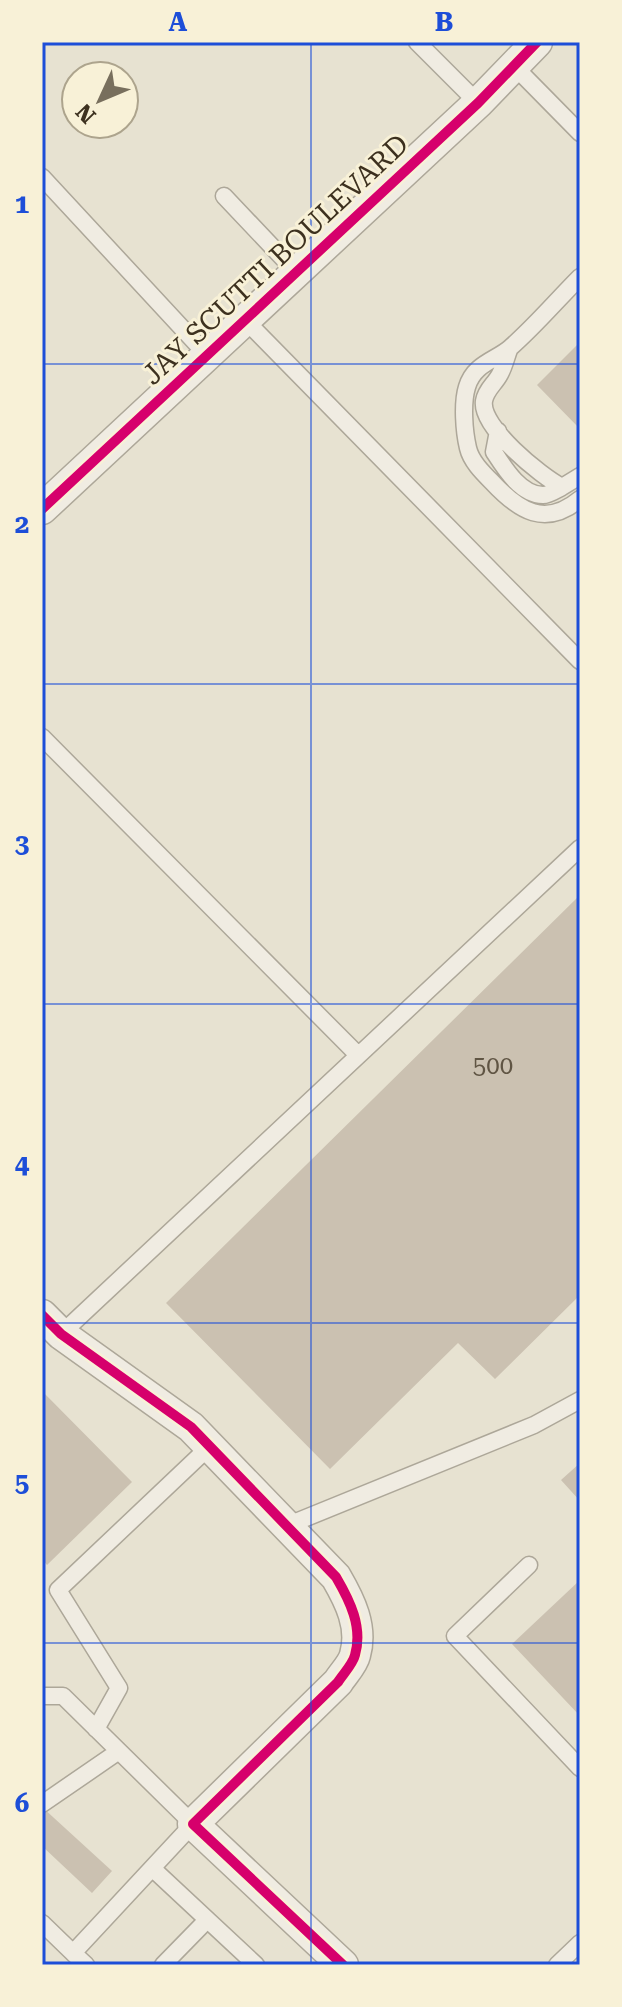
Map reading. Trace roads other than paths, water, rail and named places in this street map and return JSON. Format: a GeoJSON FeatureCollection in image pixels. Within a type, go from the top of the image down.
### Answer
{"type":"FeatureCollection","features":[{"type":"Feature","properties":{"kind":"street","name":"JAY SCUTTI BOULEVARD"},"geometry":{"type":"LineString","coordinates":[[43,506],[478,103],[537,42]]}},
{"type":"Feature","properties":{"kind":"street"},"geometry":{"type":"LineString","coordinates":[[51,1325],[191,1427],[336,1577],[350,1601],[358,1628],[355,1657],[322,1700],[193,1824],[343,1965]]}},
{"type":"Feature","properties":{"kind":"lane"},"geometry":{"type":"LineString","coordinates":[[417,42],[478,103]]}},
{"type":"Feature","properties":{"kind":"lane"},"geometry":{"type":"LineString","coordinates":[[515,67],[580,133]]}},
{"type":"Feature","properties":{"kind":"lane"},"geometry":{"type":"LineString","coordinates":[[42,177],[207,355]]}},
{"type":"Feature","properties":{"kind":"lane"},"geometry":{"type":"LineString","coordinates":[[224,196],[296,272]]}},
{"type":"Feature","properties":{"kind":"lane"},"geometry":{"type":"LineString","coordinates":[[580,277],[509,350],[486,360],[467,385],[465,408],[468,449],[478,467],[509,501],[527,512],[547,515],[567,510],[580,499]]}},
{"type":"Feature","properties":{"kind":"lane"},"geometry":{"type":"LineString","coordinates":[[245,320],[580,661]]}},
{"type":"Feature","properties":{"kind":"lane"},"geometry":{"type":"LineString","coordinates":[[509,350],[501,374],[490,386],[484,401],[485,414],[542,477],[562,487],[580,476]]}},
{"type":"Feature","properties":{"kind":"lane"},"geometry":{"type":"LineString","coordinates":[[42,737],[357,1054]]}},
{"type":"Feature","properties":{"kind":"lane"},"geometry":{"type":"LineString","coordinates":[[51,1325],[357,1054],[580,848]]}},
{"type":"Feature","properties":{"kind":"lane"},"geometry":{"type":"LineString","coordinates":[[286,1526],[534,1425],[580,1400]]}},
{"type":"Feature","properties":{"kind":"lane"},"geometry":{"type":"LineString","coordinates":[[96,1729],[119,1688],[58,1590],[210,1446]]}},
{"type":"Feature","properties":{"kind":"lane"},"geometry":{"type":"LineString","coordinates":[[529,1565],[455,1636],[580,1768]]}},
{"type":"Feature","properties":{"kind":"lane"},"geometry":{"type":"LineString","coordinates":[[42,1696],[63,1696],[193,1824],[152,1868],[80,1959],[42,1923]]}},
{"type":"Feature","properties":{"kind":"lane"},"geometry":{"type":"LineString","coordinates":[[42,1804],[119,1751]]}},
{"type":"Feature","properties":{"kind":"lane"},"geometry":{"type":"LineString","coordinates":[[152,1868],[256,1965]]}},
{"type":"Feature","properties":{"kind":"lane"},"geometry":{"type":"LineString","coordinates":[[163,1965],[207,1920]]}},
{"type":"Feature","properties":{"kind":"lane"},"geometry":{"type":"LineString","coordinates":[[557,1965],[580,1943]]}}]}
